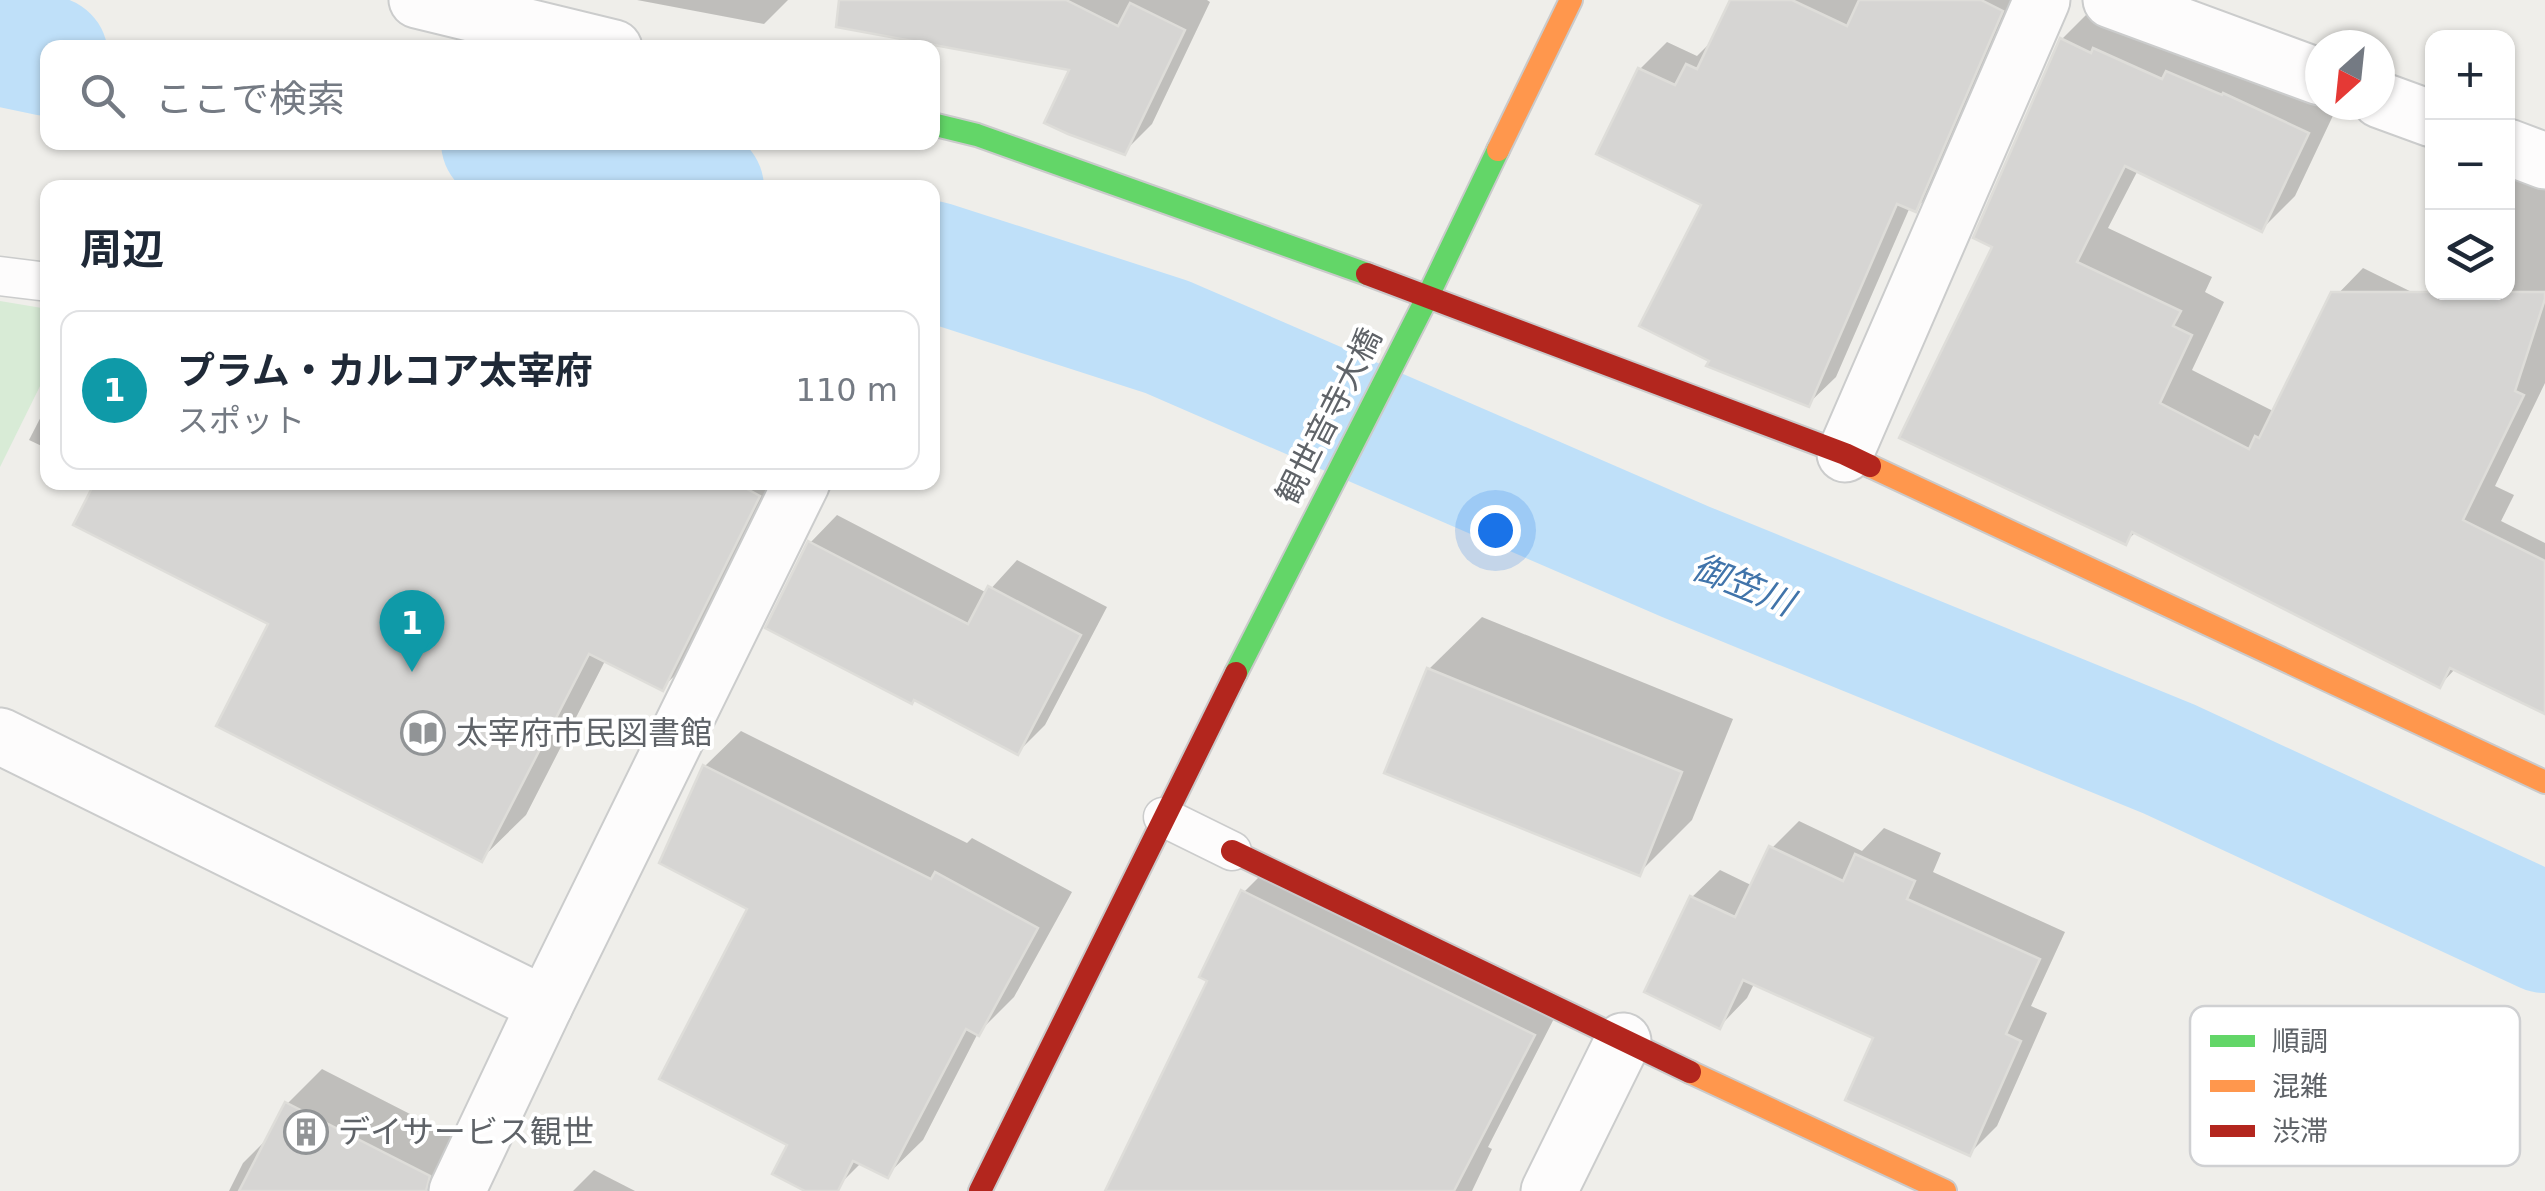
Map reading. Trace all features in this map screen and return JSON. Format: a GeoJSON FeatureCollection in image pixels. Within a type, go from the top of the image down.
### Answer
{"type":"FeatureCollection","features":[{"type":"Feature","properties":{"kind":"street"},"geometry":{"type":"LineString","coordinates":[[417,0],[581,40]]}},
{"type":"Feature","properties":{"kind":"street","name":"観世音寺大橋"},"geometry":{"type":"LineString","coordinates":[[980,1191],[1571,0]]}},
{"type":"Feature","properties":{"kind":"street"},"geometry":{"type":"LineString","coordinates":[[1846,454],[2042,0]]}},
{"type":"Feature","properties":{"kind":"street"},"geometry":{"type":"LineString","coordinates":[[2111,0],[2305,71]]}},
{"type":"Feature","properties":{"kind":"street"},"geometry":{"type":"LineString","coordinates":[[2395,105],[2425,116]]}},
{"type":"Feature","properties":{"kind":"street"},"geometry":{"type":"LineString","coordinates":[[940,126],[977,135],[1423,305],[1846,454],[2545,782]]}},
{"type":"Feature","properties":{"kind":"street"},"geometry":{"type":"LineString","coordinates":[[2515,149],[2545,160]]}},
{"type":"Feature","properties":{"kind":"street"},"geometry":{"type":"LineString","coordinates":[[457,1191],[544,1005],[798,490]]}},
{"type":"Feature","properties":{"kind":"street"},"geometry":{"type":"LineString","coordinates":[[0,736],[544,1005]]}},
{"type":"Feature","properties":{"kind":"street"},"geometry":{"type":"LineString","coordinates":[[1232,850],[1623,1042],[1944,1191]]}},
{"type":"Feature","properties":{"kind":"street"},"geometry":{"type":"LineString","coordinates":[[1549,1191],[1623,1042]]}},
{"type":"Feature","properties":{"kind":"lane"},"geometry":{"type":"LineString","coordinates":[[0,276],[40,281]]}},
{"type":"Feature","properties":{"kind":"lane"},"geometry":{"type":"LineString","coordinates":[[1163,817],[1232,850]]}},
{"type":"Feature","properties":{"kind":"green space"},"geometry":{"type":"Polygon","coordinates":[[[0,301],[40,308],[40,386],[0,467],[0,301]]]}},
{"type":"Feature","properties":{"kind":"building"},"geometry":{"type":"Polygon","coordinates":[[[839,0],[1066,0],[1118,26],[1130,3],[1185,30],[1125,155],[1044,123],[1069,70],[940,46],[940,40],[906,40],[836,27],[839,0]]]}},
{"type":"Feature","properties":{"kind":"building"},"geometry":{"type":"Polygon","coordinates":[[[1730,0],[1792,0],[1847,26],[1859,0],[1981,0],[2003,11],[1916,212],[1897,204],[1809,407],[1706,366],[1709,361],[1639,326],[1701,205],[1596,154],[1638,68],[1675,85],[1686,64],[1697,69],[1730,0]]]}},
{"type":"Feature","properties":{"kind":"building"},"geometry":{"type":"Polygon","coordinates":[[[2060,38],[2091,53],[2093,48],[2162,79],[2166,71],[2309,133],[2262,232],[2125,166],[2077,262],[2181,311],[2173,326],[2192,335],[2160,403],[2249,449],[2255,436],[2259,438],[2331,292],[2425,292],[2425,300],[2515,300],[2515,292],[2545,292],[2515,391],[2524,395],[2463,520],[2545,561],[2545,714],[2450,668],[2440,688],[2132,532],[2126,545],[1899,438],[1992,247],[1973,238],[2060,38]]]}},
{"type":"Feature","properties":{"kind":"building"},"geometry":{"type":"Polygon","coordinates":[[[91,490],[749,490],[760,496],[663,691],[589,654],[482,862],[216,726],[268,624],[73,525],[91,490]]]}},
{"type":"Feature","properties":{"kind":"building"},"geometry":{"type":"Polygon","coordinates":[[[808,541],[968,624],[988,586],[1081,635],[1018,755],[765,628],[808,541]]]}},
{"type":"Feature","properties":{"kind":"building"},"geometry":{"type":"Polygon","coordinates":[[[1427,668],[1682,772],[1640,876],[1384,773],[1427,668]]]}},
{"type":"Feature","properties":{"kind":"building"},"geometry":{"type":"Polygon","coordinates":[[[703,765],[931,879],[935,872],[1038,928],[979,1036],[966,1029],[888,1178],[853,1161],[838,1191],[805,1191],[772,1174],[787,1145],[659,1079],[747,909],[659,863],[703,765]]]}},
{"type":"Feature","properties":{"kind":"building"},"geometry":{"type":"Polygon","coordinates":[[[1769,846],[1843,881],[1855,854],[1915,881],[1907,899],[2040,959],[2006,1034],[2021,1041],[1970,1156],[1845,1100],[1873,1038],[1743,980],[1720,1029],[1644,992],[1690,896],[1735,917],[1769,846]]]}},
{"type":"Feature","properties":{"kind":"building"},"geometry":{"type":"Polygon","coordinates":[[[1241,890],[1535,1035],[1454,1191],[1105,1191],[1207,981],[1199,977],[1241,890]]]}},
{"type":"Feature","properties":{"kind":"building","name":"デイサービス観世"},"geometry":{"type":"Polygon","coordinates":[[[285,1102],[430,1176],[426,1191],[239,1191],[285,1102]]]}},
{"type":"Feature","properties":{"kind":"waterway","name":"御笠川"},"geometry":{"type":"LineString","coordinates":[[0,46],[40,54]]}},
{"type":"Feature","properties":{"kind":"waterway","name":"御笠川"},"geometry":{"type":"LineString","coordinates":[[539,150],[680,180]]}},
{"type":"Feature","properties":{"kind":"waterway","name":"御笠川"},"geometry":{"type":"LineString","coordinates":[[940,264],[1167,337],[1686,562],[2169,759],[2545,933]]}},
{"type":"Feature","properties":{"kind":"traffic: fast"},"geometry":{"type":"LineString","coordinates":[[940,126],[977,135],[1367,274]]}},
{"type":"Feature","properties":{"kind":"traffic: fast"},"geometry":{"type":"LineString","coordinates":[[1236,673],[1498,150]]}},
{"type":"Feature","properties":{"kind":"traffic: slow"},"geometry":{"type":"LineString","coordinates":[[1498,150],[1571,0]]}},
{"type":"Feature","properties":{"kind":"traffic: slow"},"geometry":{"type":"LineString","coordinates":[[1870,466],[2545,782]]}},
{"type":"Feature","properties":{"kind":"traffic: slow"},"geometry":{"type":"LineString","coordinates":[[1690,1072],[1945,1191]]}},
{"type":"Feature","properties":{"kind":"traffic: jam"},"geometry":{"type":"LineString","coordinates":[[1367,274],[1870,466]]}},
{"type":"Feature","properties":{"kind":"traffic: jam"},"geometry":{"type":"LineString","coordinates":[[980,1191],[1236,673]]}},
{"type":"Feature","properties":{"kind":"traffic: jam"},"geometry":{"type":"LineString","coordinates":[[1232,851],[1690,1072]]}},
{"type":"Feature","properties":{"kind":"place","name":"プラム・カルコア太宰府"},"geometry":{"type":"Point","coordinates":[412,672]}},
{"type":"Feature","properties":{"kind":"place","name":"太宰府市民図書館"},"geometry":{"type":"Point","coordinates":[423,733]}},
{"type":"Feature","properties":{"kind":"place","name":"デイサービス観世"},"geometry":{"type":"Point","coordinates":[306,1132]}}]}
